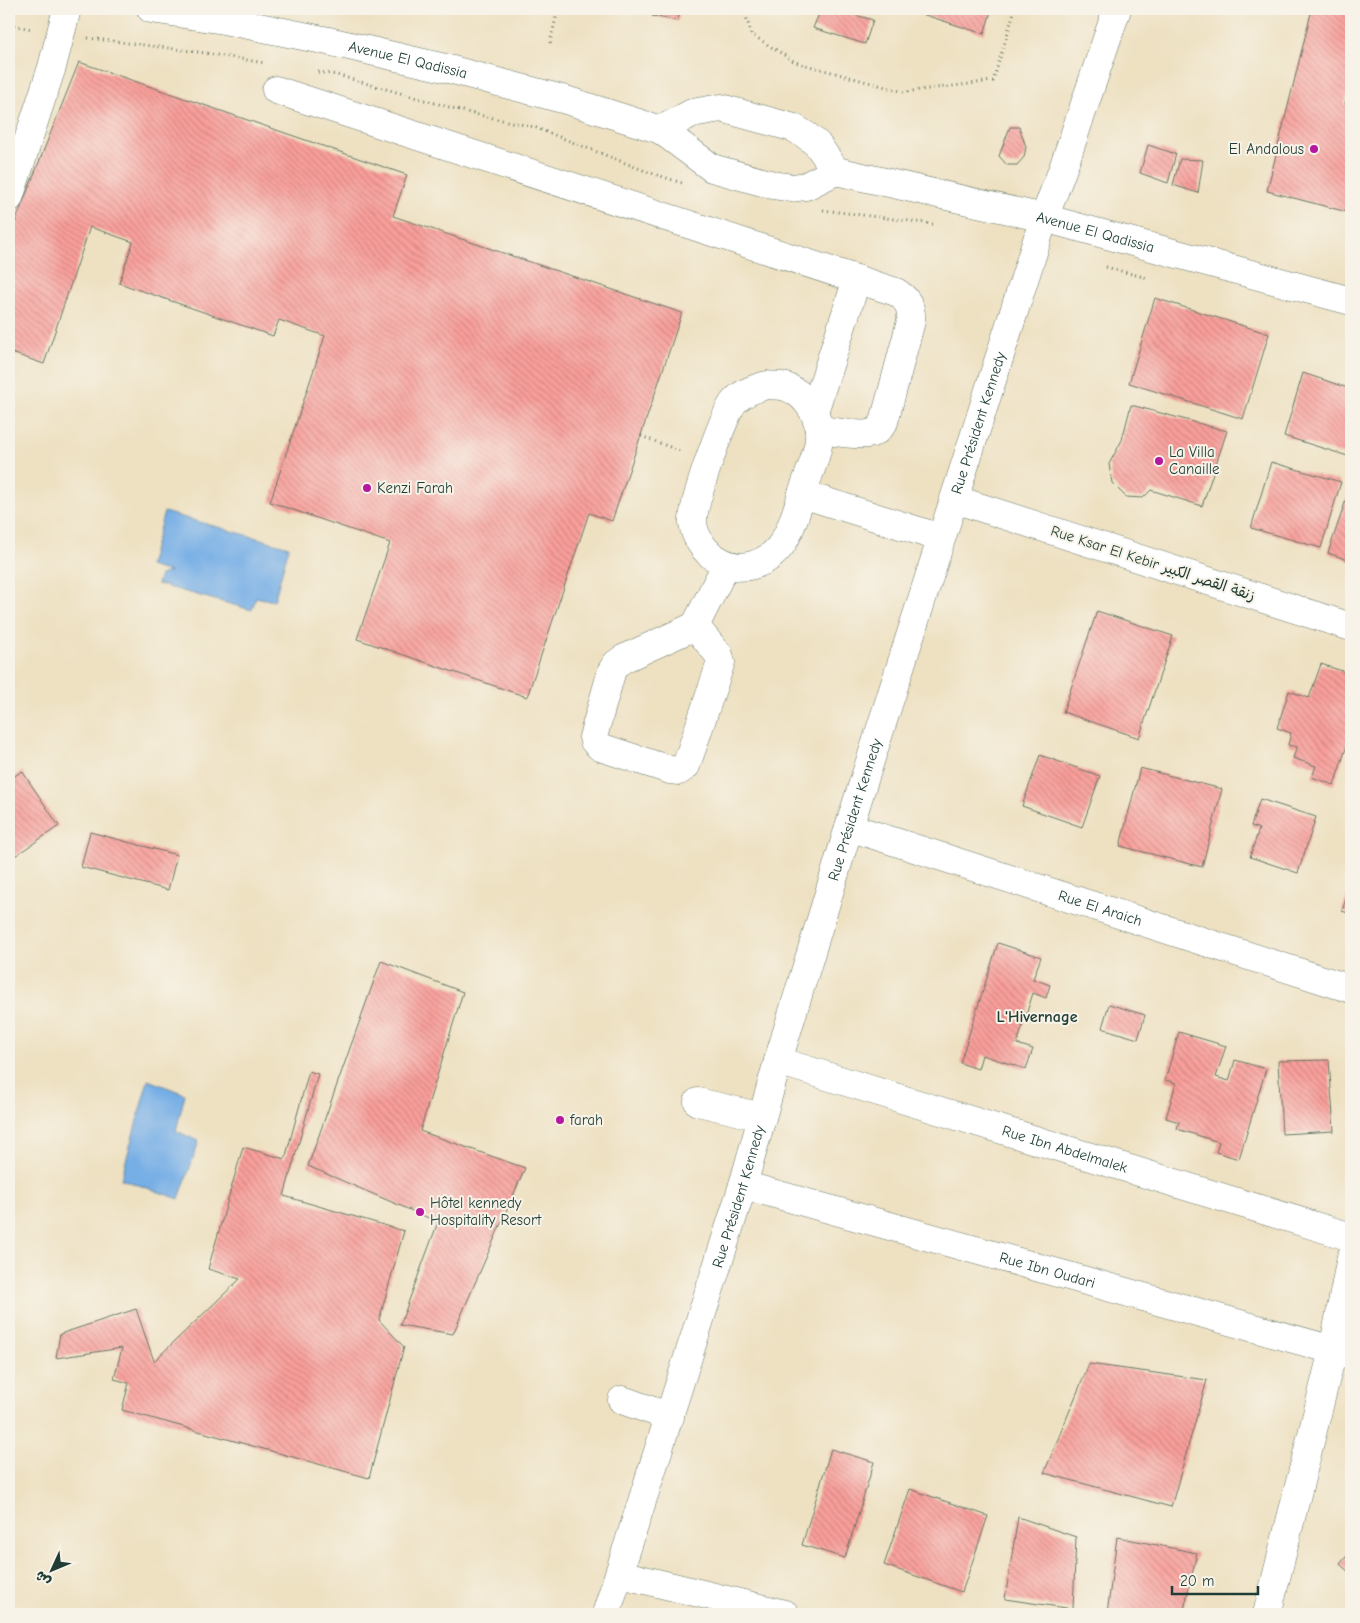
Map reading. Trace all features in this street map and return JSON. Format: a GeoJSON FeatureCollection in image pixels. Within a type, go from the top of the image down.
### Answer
{"type":"FeatureCollection","features":[{"type":"Feature","properties":{"kind":"street","name":"Avenue El Qadissia"},"geometry":{"type":"LineString","coordinates":[[151,9],[224,20],[328,41],[566,100],[661,130],[712,168],[773,185],[792,188],[806,186],[836,171],[1044,218],[1351,300]]}},
{"type":"Feature","properties":{"kind":"street","name":"Rue Président Kennedy"},"geometry":{"type":"LineString","coordinates":[[606,1614],[743,1185],[778,1061],[849,827],[941,538],[1044,218],[1117,9]]}},
{"type":"Feature","properties":{"kind":"street"},"geometry":{"type":"LineString","coordinates":[[9,198],[64,21]]}},
{"type":"Feature","properties":{"kind":"street"},"geometry":{"type":"LineString","coordinates":[[276,90],[857,279],[903,296],[910,307],[911,321],[887,415],[880,428],[865,434],[817,421],[802,397],[786,387],[767,385],[749,390],[734,402],[724,418],[695,503],[693,522],[698,540],[710,556],[726,565],[745,567],[764,562],[779,550],[788,534],[817,449],[817,421],[857,279]]}},
{"type":"Feature","properties":{"kind":"street"},"geometry":{"type":"LineString","coordinates":[[661,130],[692,113],[720,108],[794,128],[817,144],[836,171]]}},
{"type":"Feature","properties":{"kind":"street"},"geometry":{"type":"LineString","coordinates":[[802,494],[941,538]]}},
{"type":"Feature","properties":{"kind":"street","name":"Rue Ksar El Kebir زنقة القصر الكبير"},"geometry":{"type":"LineString","coordinates":[[954,499],[1351,628]]}},
{"type":"Feature","properties":{"kind":"street"},"geometry":{"type":"LineString","coordinates":[[695,626],[719,655],[721,662],[686,766],[679,771],[670,770],[600,747],[593,737],[612,670],[616,664],[695,626],[726,565]]}},
{"type":"Feature","properties":{"kind":"street","name":"Rue El Araich"},"geometry":{"type":"LineString","coordinates":[[849,827],[1351,990]]}},
{"type":"Feature","properties":{"kind":"street","name":"Rue Ibn Abdelmalek"},"geometry":{"type":"LineString","coordinates":[[778,1061],[1351,1237]]}},
{"type":"Feature","properties":{"kind":"street"},"geometry":{"type":"LineString","coordinates":[[698,1102],[762,1117]]}},
{"type":"Feature","properties":{"kind":"street","name":"Rue Ibn Oudari"},"geometry":{"type":"LineString","coordinates":[[743,1185],[1342,1353]]}},
{"type":"Feature","properties":{"kind":"street"},"geometry":{"type":"LineString","coordinates":[[1267,1614],[1342,1353],[1351,1257]]}},
{"type":"Feature","properties":{"kind":"street"},"geometry":{"type":"LineString","coordinates":[[622,1400],[670,1418]]}},
{"type":"Feature","properties":{"kind":"street"},"geometry":{"type":"LineString","coordinates":[[620,1574],[786,1614]]}},
{"type":"Feature","properties":{"kind":"path"},"geometry":{"type":"LineString","coordinates":[[550,43],[558,9]]}},
{"type":"Feature","properties":{"kind":"path"},"geometry":{"type":"LineString","coordinates":[[744,9],[751,34],[795,62],[904,92],[993,81],[1014,9]]}},
{"type":"Feature","properties":{"kind":"path"},"geometry":{"type":"LineString","coordinates":[[9,25],[64,21],[199,52],[268,63]]}},
{"type":"Feature","properties":{"kind":"path"},"geometry":{"type":"LineString","coordinates":[[317,71],[470,113],[534,127],[648,172],[686,184]]}},
{"type":"Feature","properties":{"kind":"path"},"geometry":{"type":"LineString","coordinates":[[821,209],[939,225]]}},
{"type":"Feature","properties":{"kind":"path"},"geometry":{"type":"LineString","coordinates":[[641,436],[710,461]]}},
{"type":"Feature","properties":{"kind":"water"},"geometry":{"type":"Polygon","coordinates":[[[164,512],[289,547],[274,601],[256,597],[252,610],[157,584],[160,575],[170,572],[149,566],[164,512]]]}},
{"type":"Feature","properties":{"kind":"water"},"geometry":{"type":"Polygon","coordinates":[[[148,1080],[185,1094],[176,1131],[199,1141],[179,1199],[121,1179],[148,1080]]]}},
{"type":"Feature","properties":{"kind":"building"},"geometry":{"type":"Polygon","coordinates":[[[653,9],[680,9],[678,21],[652,16],[653,9]]]}},
{"type":"Feature","properties":{"kind":"building"},"geometry":{"type":"Polygon","coordinates":[[[802,9],[834,9],[873,20],[865,44],[813,28],[819,14],[802,9]]]}},
{"type":"Feature","properties":{"kind":"building"},"geometry":{"type":"Polygon","coordinates":[[[924,9],[992,9],[984,34],[922,14],[924,9]]]}},
{"type":"Feature","properties":{"kind":"building","name":"El Andalous"},"geometry":{"type":"Polygon","coordinates":[[[1312,9],[1351,9],[1351,82],[1345,104],[1351,106],[1351,213],[1267,191],[1312,9]]]}},
{"type":"Feature","properties":{"kind":"building"},"geometry":{"type":"Polygon","coordinates":[[[79,62],[407,175],[393,216],[682,313],[612,521],[589,513],[527,697],[357,639],[390,543],[270,502],[325,336],[279,320],[273,336],[119,283],[133,242],[90,227],[44,364],[9,352],[9,237],[79,62]]]}},
{"type":"Feature","properties":{"kind":"building"},"geometry":{"type":"Polygon","coordinates":[[[1010,127],[1019,127],[1026,147],[1024,157],[1017,165],[1007,165],[999,156],[1010,127]]]}},
{"type":"Feature","properties":{"kind":"building"},"geometry":{"type":"Polygon","coordinates":[[[1148,145],[1176,154],[1168,183],[1140,173],[1148,145]]]}},
{"type":"Feature","properties":{"kind":"building"},"geometry":{"type":"Polygon","coordinates":[[[1180,159],[1203,160],[1198,193],[1173,185],[1180,159]]]}},
{"type":"Feature","properties":{"kind":"building"},"geometry":{"type":"Polygon","coordinates":[[[1155,298],[1269,334],[1243,419],[1129,383],[1155,298]]]}},
{"type":"Feature","properties":{"kind":"building"},"geometry":{"type":"Polygon","coordinates":[[[1303,373],[1351,389],[1351,457],[1284,436],[1303,373]]]}},
{"type":"Feature","properties":{"kind":"building"},"geometry":{"type":"Polygon","coordinates":[[[1131,405],[1227,431],[1202,506],[1151,490],[1143,498],[1126,497],[1112,483],[1109,464],[1122,440],[1131,405]]]}},
{"type":"Feature","properties":{"kind":"building"},"geometry":{"type":"Polygon","coordinates":[[[1271,462],[1341,482],[1321,548],[1251,528],[1271,462]]]}},
{"type":"Feature","properties":{"kind":"building"},"geometry":{"type":"Polygon","coordinates":[[[1349,491],[1351,492],[1351,561],[1328,553],[1349,491]]]}},
{"type":"Feature","properties":{"kind":"building"},"geometry":{"type":"Polygon","coordinates":[[[1097,611],[1173,636],[1139,738],[1063,712],[1097,611]]]}},
{"type":"Feature","properties":{"kind":"building"},"geometry":{"type":"Polygon","coordinates":[[[1321,664],[1351,674],[1351,733],[1334,785],[1312,777],[1316,766],[1293,758],[1297,747],[1288,745],[1291,733],[1277,728],[1289,691],[1309,698],[1321,664]]]}},
{"type":"Feature","properties":{"kind":"building"},"geometry":{"type":"Polygon","coordinates":[[[1040,755],[1100,776],[1082,827],[1022,806],[1040,755]]]}},
{"type":"Feature","properties":{"kind":"building"},"geometry":{"type":"Polygon","coordinates":[[[1140,768],[1222,789],[1202,867],[1120,846],[1140,768]]]}},
{"type":"Feature","properties":{"kind":"building"},"geometry":{"type":"Polygon","coordinates":[[[22,771],[59,826],[9,860],[9,780],[22,771]]]}},
{"type":"Feature","properties":{"kind":"building"},"geometry":{"type":"Polygon","coordinates":[[[1260,799],[1316,817],[1298,873],[1250,857],[1259,829],[1251,826],[1260,799]]]}},
{"type":"Feature","properties":{"kind":"building"},"geometry":{"type":"Polygon","coordinates":[[[90,832],[177,855],[168,890],[81,867],[90,832]]]}},
{"type":"Feature","properties":{"kind":"building"},"geometry":{"type":"Polygon","coordinates":[[[1351,883],[1351,914],[1342,911],[1351,883]]]}},
{"type":"Feature","properties":{"kind":"building"},"geometry":{"type":"Polygon","coordinates":[[[998,943],[1041,957],[1033,979],[1050,985],[1046,998],[1033,993],[1017,1044],[1033,1049],[1026,1069],[982,1055],[978,1069],[960,1063],[998,943]]]}},
{"type":"Feature","properties":{"kind":"building"},"geometry":{"type":"Polygon","coordinates":[[[381,961],[463,992],[420,1131],[525,1168],[453,1334],[400,1325],[438,1222],[308,1166],[381,961]]]}},
{"type":"Feature","properties":{"kind":"building"},"geometry":{"type":"Polygon","coordinates":[[[1109,1004],[1145,1015],[1138,1039],[1102,1028],[1109,1004]]]}},
{"type":"Feature","properties":{"kind":"building"},"geometry":{"type":"Polygon","coordinates":[[[1179,1032],[1226,1046],[1216,1077],[1229,1081],[1235,1060],[1266,1069],[1239,1159],[1216,1152],[1219,1142],[1177,1129],[1179,1122],[1166,1118],[1176,1083],[1165,1080],[1179,1032]]]}},
{"type":"Feature","properties":{"kind":"building"},"geometry":{"type":"Polygon","coordinates":[[[1329,1060],[1334,1131],[1282,1134],[1278,1061],[1329,1060]]]}},
{"type":"Feature","properties":{"kind":"building"},"geometry":{"type":"Polygon","coordinates":[[[309,1071],[318,1074],[284,1196],[404,1231],[379,1320],[404,1347],[369,1478],[122,1410],[129,1383],[114,1379],[122,1348],[56,1358],[60,1334],[136,1309],[154,1361],[240,1279],[208,1269],[243,1147],[285,1159],[309,1071]]]}},
{"type":"Feature","properties":{"kind":"building"},"geometry":{"type":"Polygon","coordinates":[[[1089,1364],[1207,1380],[1171,1507],[1044,1473],[1089,1364]]]}},
{"type":"Feature","properties":{"kind":"building"},"geometry":{"type":"Polygon","coordinates":[[[831,1449],[874,1462],[845,1558],[802,1545],[831,1449]]]}},
{"type":"Feature","properties":{"kind":"building"},"geometry":{"type":"Polygon","coordinates":[[[910,1489],[988,1516],[962,1592],[884,1565],[910,1489]]]}},
{"type":"Feature","properties":{"kind":"building"},"geometry":{"type":"Polygon","coordinates":[[[1018,1517],[1076,1537],[1073,1609],[1005,1599],[1018,1517]]]}},
{"type":"Feature","properties":{"kind":"building"},"geometry":{"type":"Polygon","coordinates":[[[1117,1537],[1197,1553],[1183,1614],[1107,1614],[1117,1537]]]}},
{"type":"Feature","properties":{"kind":"building"},"geometry":{"type":"Polygon","coordinates":[[[1351,1551],[1351,1574],[1340,1564],[1351,1551]]]}},
{"type":"Feature","properties":{"kind":"place","name":"El Andalous"},"geometry":{"type":"Point","coordinates":[1314,149]}},
{"type":"Feature","properties":{"kind":"place","name":"La Villa Canaille"},"geometry":{"type":"Point","coordinates":[1159,461]}},
{"type":"Feature","properties":{"kind":"place","name":"Kenzi Farah"},"geometry":{"type":"Point","coordinates":[367,488]}},
{"type":"Feature","properties":{"kind":"place","name":"farah"},"geometry":{"type":"Point","coordinates":[560,1120]}},
{"type":"Feature","properties":{"kind":"place","name":"Hôtel kennedy Hospitality Resort"},"geometry":{"type":"Point","coordinates":[420,1212]}},
{"type":"Feature","properties":{"kind":"district","name":"L'Hivernage"},"geometry":{"type":"Point","coordinates":[1037,1016]}}]}
